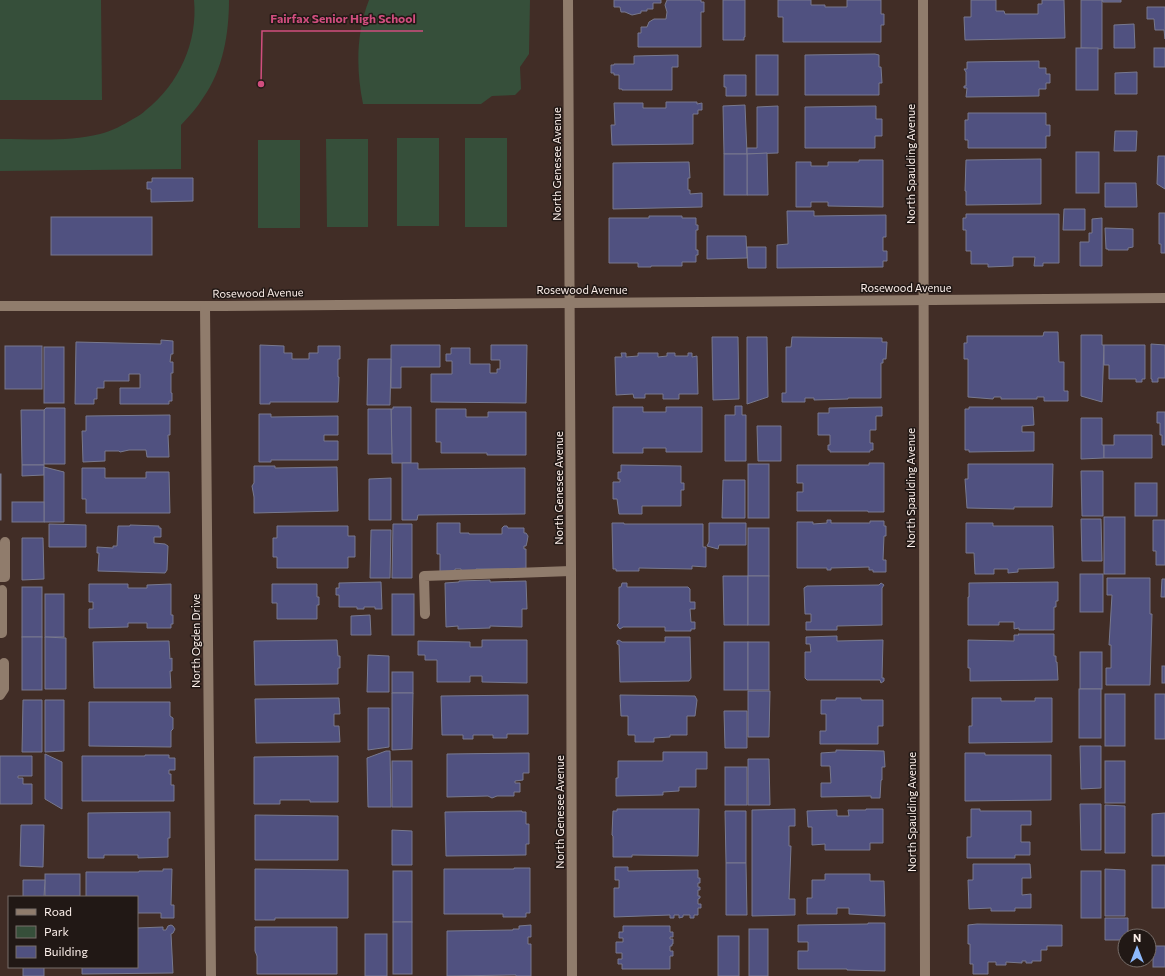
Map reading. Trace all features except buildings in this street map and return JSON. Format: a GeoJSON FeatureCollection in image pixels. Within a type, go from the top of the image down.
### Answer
{"type":"FeatureCollection","features":[{"type":"Feature","properties":{"kind":"street","name":"North Genesee Avenue"},"geometry":{"type":"LineString","coordinates":[[568,0],[572,976]]}},
{"type":"Feature","properties":{"kind":"street","name":"North Spaulding Avenue"},"geometry":{"type":"LineString","coordinates":[[923,0],[925,976]]}},
{"type":"Feature","properties":{"kind":"street","name":"Rosewood Avenue"},"geometry":{"type":"LineString","coordinates":[[0,306],[205,306],[1165,298]]}},
{"type":"Feature","properties":{"kind":"street","name":"North Ogden Drive"},"geometry":{"type":"LineString","coordinates":[[205,306],[211,976]]}},
{"type":"Feature","properties":{"kind":"street"},"geometry":{"type":"LineString","coordinates":[[0,577],[5,577],[5,542]]}},
{"type":"Feature","properties":{"kind":"street"},"geometry":{"type":"LineString","coordinates":[[425,614],[424,576],[571,571]]}},
{"type":"Feature","properties":{"kind":"street"},"geometry":{"type":"LineString","coordinates":[[0,633],[2,633],[2,590]]}},
{"type":"Feature","properties":{"kind":"street"},"geometry":{"type":"LineString","coordinates":[[0,695],[4,689],[4,663]]}},
{"type":"Feature","properties":{"kind":"green space"},"geometry":{"type":"Polygon","coordinates":[[[0,0],[101,0],[102,100],[0,100],[0,0]]]}},
{"type":"Feature","properties":{"kind":"green space"},"geometry":{"type":"Polygon","coordinates":[[[194,0],[229,0],[228,26],[224,51],[216,76],[201,102],[181,125],[181,169],[0,171],[0,139],[50,140],[88,137],[113,130],[140,115],[158,100],[177,75],[184,61],[193,31],[194,0]]]}},
{"type":"Feature","properties":{"kind":"green space"},"geometry":{"type":"Polygon","coordinates":[[[369,0],[530,0],[529,54],[520,67],[521,89],[515,95],[492,96],[481,104],[363,104],[359,78],[358,52],[362,25],[369,0]]]}},
{"type":"Feature","properties":{"kind":"green space"},"geometry":{"type":"Polygon","coordinates":[[[397,138],[439,138],[439,226],[397,226],[397,138]]]}},
{"type":"Feature","properties":{"kind":"green space"},"geometry":{"type":"Polygon","coordinates":[[[465,138],[507,138],[507,227],[465,227],[465,138]]]}},
{"type":"Feature","properties":{"kind":"green space"},"geometry":{"type":"Polygon","coordinates":[[[326,139],[368,139],[368,227],[327,227],[326,139]]]}},
{"type":"Feature","properties":{"kind":"green space"},"geometry":{"type":"Polygon","coordinates":[[[258,140],[300,140],[300,228],[258,228],[258,140]]]}},
{"type":"Feature","properties":{"kind":"place","name":"Fairfax Senior High School"},"geometry":{"type":"Point","coordinates":[261,84]}}]}
